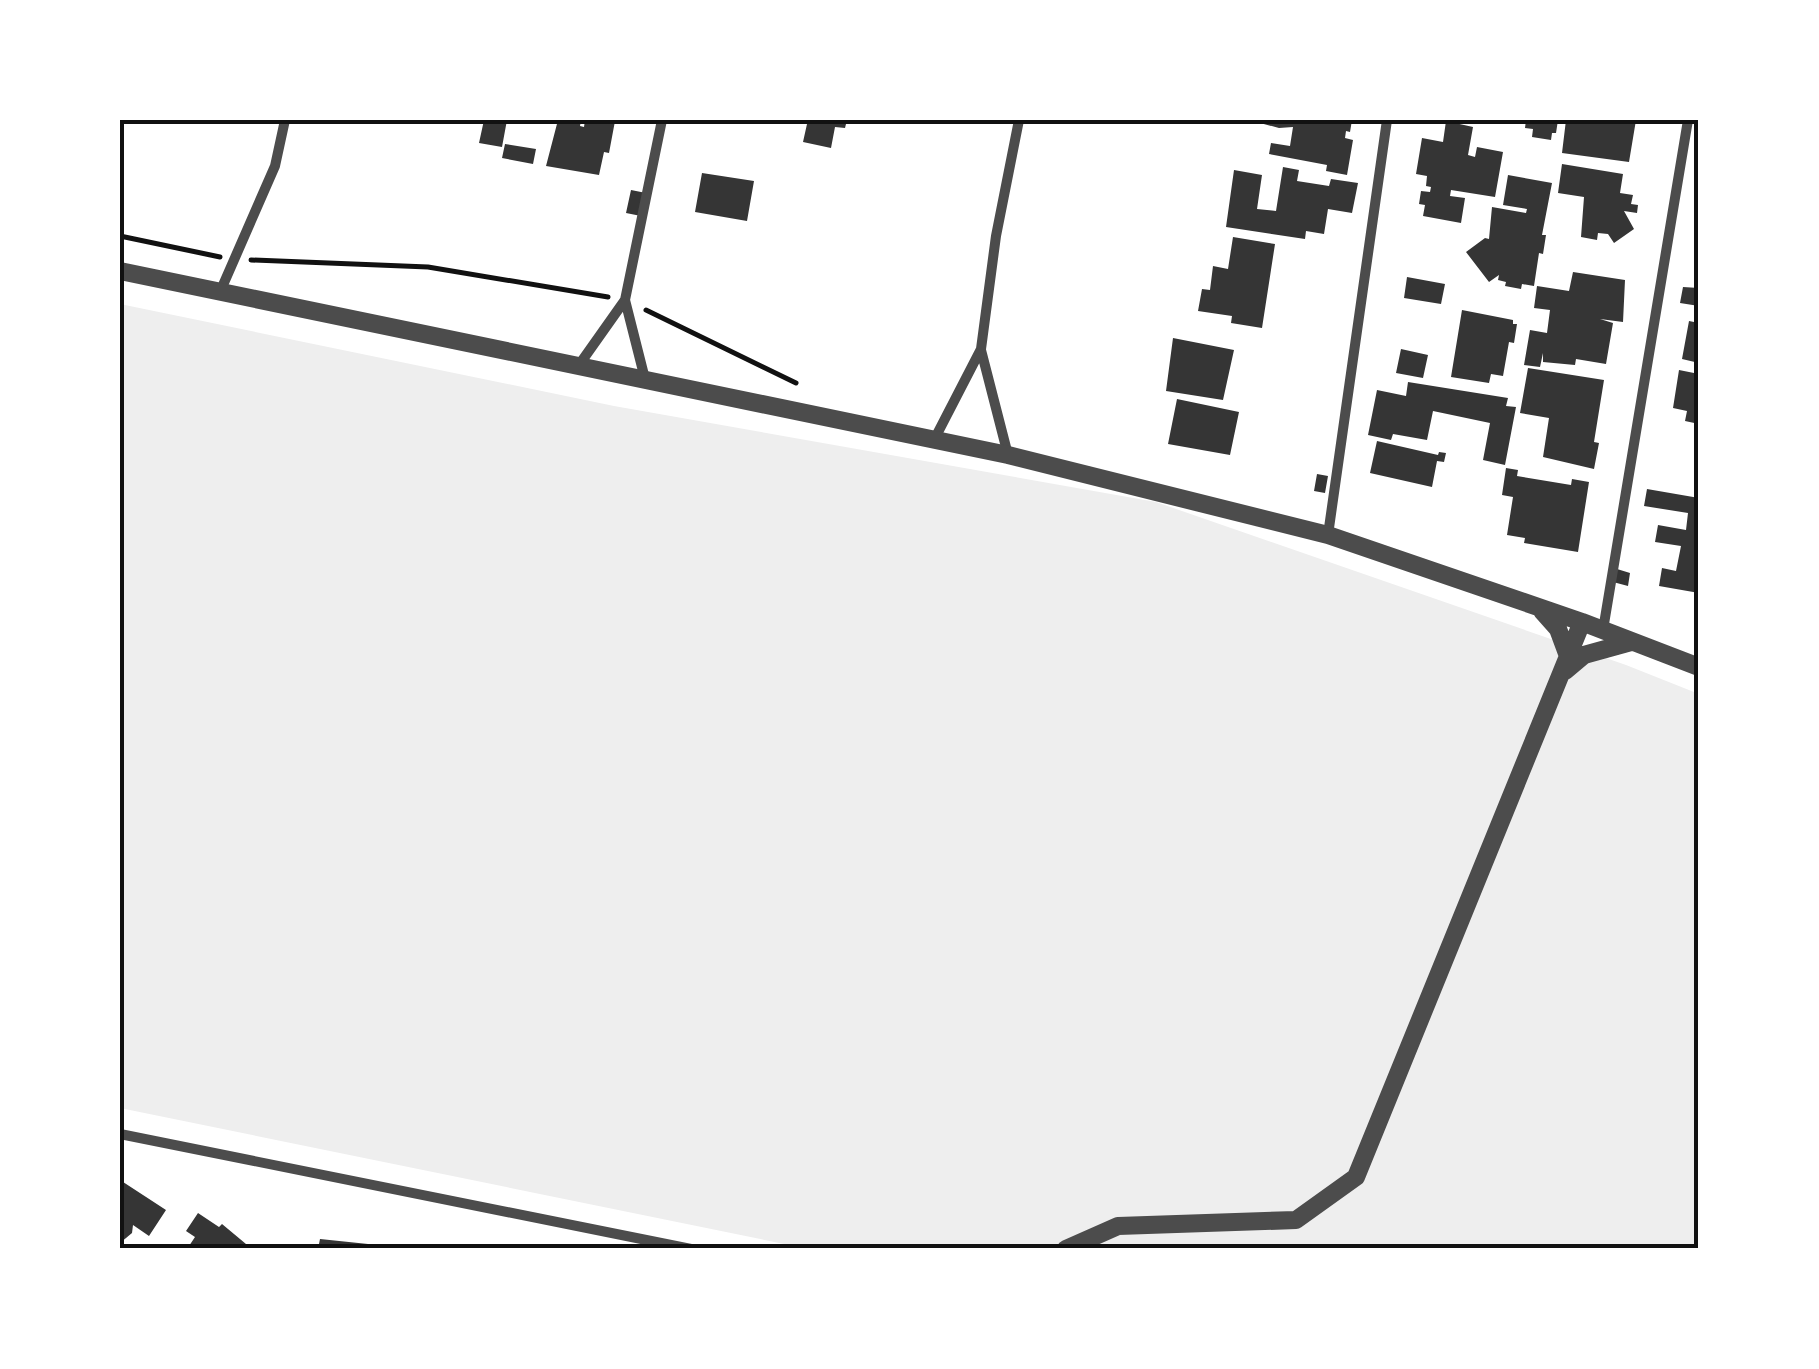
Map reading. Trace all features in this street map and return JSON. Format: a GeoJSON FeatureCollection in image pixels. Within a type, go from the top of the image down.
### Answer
{"type":"FeatureCollection","features":[{"type":"Feature","properties":{"kind":"street"},"geometry":{"type":"LineString","coordinates":[[220,292],[275,166],[284,120]]}},
{"type":"Feature","properties":{"kind":"street"},"geometry":{"type":"LineString","coordinates":[[579,365],[625,300],[662,120]]}},
{"type":"Feature","properties":{"kind":"street"},"geometry":{"type":"LineString","coordinates":[[934,440],[981,350],[996,236],[1019,120]]}},
{"type":"Feature","properties":{"kind":"street"},"geometry":{"type":"LineString","coordinates":[[1328,535],[1387,120]]}},
{"type":"Feature","properties":{"kind":"street"},"geometry":{"type":"LineString","coordinates":[[1602,630],[1688,120]]}},
{"type":"Feature","properties":{"kind":"street"},"geometry":{"type":"LineString","coordinates":[[120,271],[1008,455],[1328,535],[1582,622],[1699,667]]}},
{"type":"Feature","properties":{"kind":"street"},"geometry":{"type":"LineString","coordinates":[[625,300],[645,379]]}},
{"type":"Feature","properties":{"kind":"street"},"geometry":{"type":"LineString","coordinates":[[981,350],[1008,455]]}},
{"type":"Feature","properties":{"kind":"street"},"geometry":{"type":"LineString","coordinates":[[1538,607],[1558,629],[1568,656]]}},
{"type":"Feature","properties":{"kind":"street"},"geometry":{"type":"LineString","coordinates":[[1066,1249],[1118,1226],[1296,1220],[1356,1177],[1582,622]]}},
{"type":"Feature","properties":{"kind":"street"},"geometry":{"type":"LineString","coordinates":[[1561,675],[1584,655],[1633,641]]}},
{"type":"Feature","properties":{"kind":"street"},"geometry":{"type":"LineString","coordinates":[[120,1134],[690,1249]]}},
{"type":"Feature","properties":{"kind":"path"},"geometry":{"type":"LineString","coordinates":[[120,236],[234,260],[428,267],[625,300],[796,384]]}},
{"type":"Feature","properties":{"kind":"shaded area"},"geometry":{"type":"Polygon","coordinates":[[[120,304],[614,406],[1156,502],[1626,665],[1699,694],[1699,1249],[794,1249],[120,1108],[120,304]]]}},
{"type":"Feature","properties":{"kind":"building"},"geometry":{"type":"Polygon","coordinates":[[[484,120],[507,120],[502,147],[479,143],[484,120]]]}},
{"type":"Feature","properties":{"kind":"building"},"geometry":{"type":"Polygon","coordinates":[[[558,120],[581,120],[580,126],[584,127],[585,120],[615,121],[609,153],[604,152],[599,175],[546,166],[558,120]]]}},
{"type":"Feature","properties":{"kind":"building"},"geometry":{"type":"Polygon","coordinates":[[[796,120],[847,120],[845,128],[835,127],[831,148],[803,142],[807,124],[796,120]]]}},
{"type":"Feature","properties":{"kind":"building"},"geometry":{"type":"Polygon","coordinates":[[[1249,120],[1352,120],[1345,138],[1353,140],[1347,175],[1326,171],[1327,165],[1269,154],[1271,143],[1290,146],[1293,127],[1279,128],[1249,120]]]}},
{"type":"Feature","properties":{"kind":"building"},"geometry":{"type":"Polygon","coordinates":[[[1526,120],[1558,120],[1556,133],[1552,133],[1551,140],[1532,137],[1533,129],[1525,128],[1526,120]]]}},
{"type":"Feature","properties":{"kind":"building"},"geometry":{"type":"Polygon","coordinates":[[[1566,120],[1636,120],[1629,162],[1562,153],[1566,120]]]}},
{"type":"Feature","properties":{"kind":"building"},"geometry":{"type":"Polygon","coordinates":[[[1446,121],[1473,127],[1468,155],[1475,157],[1477,147],[1503,152],[1495,197],[1451,190],[1450,196],[1465,198],[1461,223],[1423,216],[1425,205],[1419,204],[1421,191],[1430,192],[1431,187],[1426,186],[1427,176],[1416,174],[1422,138],[1443,142],[1446,121]]]}},
{"type":"Feature","properties":{"kind":"building"},"geometry":{"type":"Polygon","coordinates":[[[505,144],[536,149],[533,164],[502,158],[505,144]]]}},
{"type":"Feature","properties":{"kind":"building"},"geometry":{"type":"Polygon","coordinates":[[[1562,164],[1623,174],[1620,193],[1633,195],[1631,204],[1638,205],[1637,213],[1624,211],[1634,229],[1614,243],[1608,234],[1598,233],[1597,240],[1581,237],[1584,197],[1558,193],[1562,164]]]}},
{"type":"Feature","properties":{"kind":"building"},"geometry":{"type":"Polygon","coordinates":[[[1283,167],[1299,170],[1297,181],[1329,186],[1331,179],[1358,183],[1352,213],[1328,209],[1324,234],[1306,231],[1305,239],[1226,227],[1234,170],[1262,175],[1257,209],[1276,211],[1283,167]]]}},
{"type":"Feature","properties":{"kind":"building"},"geometry":{"type":"Polygon","coordinates":[[[702,173],[754,181],[747,221],[695,212],[702,173]]]}},
{"type":"Feature","properties":{"kind":"building"},"geometry":{"type":"Polygon","coordinates":[[[1508,175],[1552,183],[1542,235],[1546,235],[1543,254],[1539,253],[1534,286],[1522,284],[1521,289],[1505,286],[1506,282],[1498,280],[1499,275],[1489,282],[1466,252],[1489,239],[1492,207],[1526,213],[1527,209],[1503,205],[1508,175]]]}},
{"type":"Feature","properties":{"kind":"building"},"geometry":{"type":"Polygon","coordinates":[[[631,190],[646,193],[641,216],[626,213],[631,190]]]}},
{"type":"Feature","properties":{"kind":"building"},"geometry":{"type":"Polygon","coordinates":[[[1233,237],[1275,244],[1262,328],[1231,323],[1232,316],[1198,311],[1202,289],[1210,290],[1213,266],[1228,269],[1233,237]]]}},
{"type":"Feature","properties":{"kind":"building"},"geometry":{"type":"Polygon","coordinates":[[[1573,272],[1625,280],[1623,322],[1600,319],[1613,323],[1606,364],[1576,359],[1575,365],[1543,362],[1543,353],[1540,367],[1524,365],[1530,330],[1547,333],[1550,310],[1534,308],[1537,286],[1569,291],[1573,272]]]}},
{"type":"Feature","properties":{"kind":"building"},"geometry":{"type":"Polygon","coordinates":[[[1407,277],[1445,284],[1441,304],[1404,298],[1407,277]]]}},
{"type":"Feature","properties":{"kind":"building"},"geometry":{"type":"Polygon","coordinates":[[[1683,287],[1699,288],[1699,306],[1680,303],[1683,287]]]}},
{"type":"Feature","properties":{"kind":"building"},"geometry":{"type":"Polygon","coordinates":[[[1462,310],[1517,324],[1514,343],[1509,342],[1503,376],[1491,374],[1489,383],[1451,377],[1462,310]]]}},
{"type":"Feature","properties":{"kind":"building"},"geometry":{"type":"Polygon","coordinates":[[[1689,321],[1699,323],[1699,363],[1682,359],[1689,321]]]}},
{"type":"Feature","properties":{"kind":"building"},"geometry":{"type":"Polygon","coordinates":[[[1173,338],[1234,350],[1223,400],[1166,391],[1173,338]]]}},
{"type":"Feature","properties":{"kind":"building"},"geometry":{"type":"Polygon","coordinates":[[[1401,349],[1428,355],[1423,378],[1396,373],[1401,349]]]}},
{"type":"Feature","properties":{"kind":"building"},"geometry":{"type":"Polygon","coordinates":[[[1528,368],[1604,380],[1594,442],[1599,443],[1594,469],[1543,457],[1549,418],[1520,413],[1528,368]]]}},
{"type":"Feature","properties":{"kind":"building"},"geometry":{"type":"Polygon","coordinates":[[[1679,370],[1699,374],[1699,424],[1685,421],[1687,411],[1673,408],[1679,370]]]}},
{"type":"Feature","properties":{"kind":"building"},"geometry":{"type":"Polygon","coordinates":[[[1408,382],[1508,398],[1506,406],[1516,407],[1505,465],[1483,460],[1490,423],[1433,411],[1427,440],[1393,434],[1391,440],[1368,435],[1377,390],[1406,396],[1408,382]]]}},
{"type":"Feature","properties":{"kind":"building"},"geometry":{"type":"Polygon","coordinates":[[[1177,399],[1239,412],[1230,455],[1168,444],[1177,399]]]}},
{"type":"Feature","properties":{"kind":"building"},"geometry":{"type":"Polygon","coordinates":[[[1377,441],[1438,455],[1446,453],[1444,462],[1437,461],[1432,487],[1370,473],[1377,441]]]}},
{"type":"Feature","properties":{"kind":"building"},"geometry":{"type":"Polygon","coordinates":[[[1506,468],[1518,470],[1517,476],[1571,485],[1572,479],[1589,482],[1578,552],[1524,543],[1525,538],[1507,535],[1513,497],[1502,495],[1506,468]]]}},
{"type":"Feature","properties":{"kind":"building"},"geometry":{"type":"Polygon","coordinates":[[[1317,474],[1328,476],[1325,493],[1314,491],[1317,474]]]}},
{"type":"Feature","properties":{"kind":"building"},"geometry":{"type":"Polygon","coordinates":[[[1647,489],[1699,498],[1699,593],[1659,586],[1662,568],[1676,571],[1681,546],[1655,542],[1658,525],[1686,530],[1688,513],[1644,506],[1647,489]]]}},
{"type":"Feature","properties":{"kind":"building"},"geometry":{"type":"Polygon","coordinates":[[[1617,569],[1630,573],[1628,586],[1613,582],[1617,569]]]}},
{"type":"Feature","properties":{"kind":"building"},"geometry":{"type":"Polygon","coordinates":[[[120,1180],[166,1210],[149,1236],[133,1225],[132,1233],[120,1243],[120,1180]]]}},
{"type":"Feature","properties":{"kind":"building"},"geometry":{"type":"Polygon","coordinates":[[[198,1213],[219,1227],[222,1224],[252,1249],[189,1246],[195,1237],[186,1231],[198,1213]]]}},
{"type":"Feature","properties":{"kind":"building"},"geometry":{"type":"Polygon","coordinates":[[[320,1239],[368,1244],[372,1249],[318,1249],[320,1239]]]}}]}
